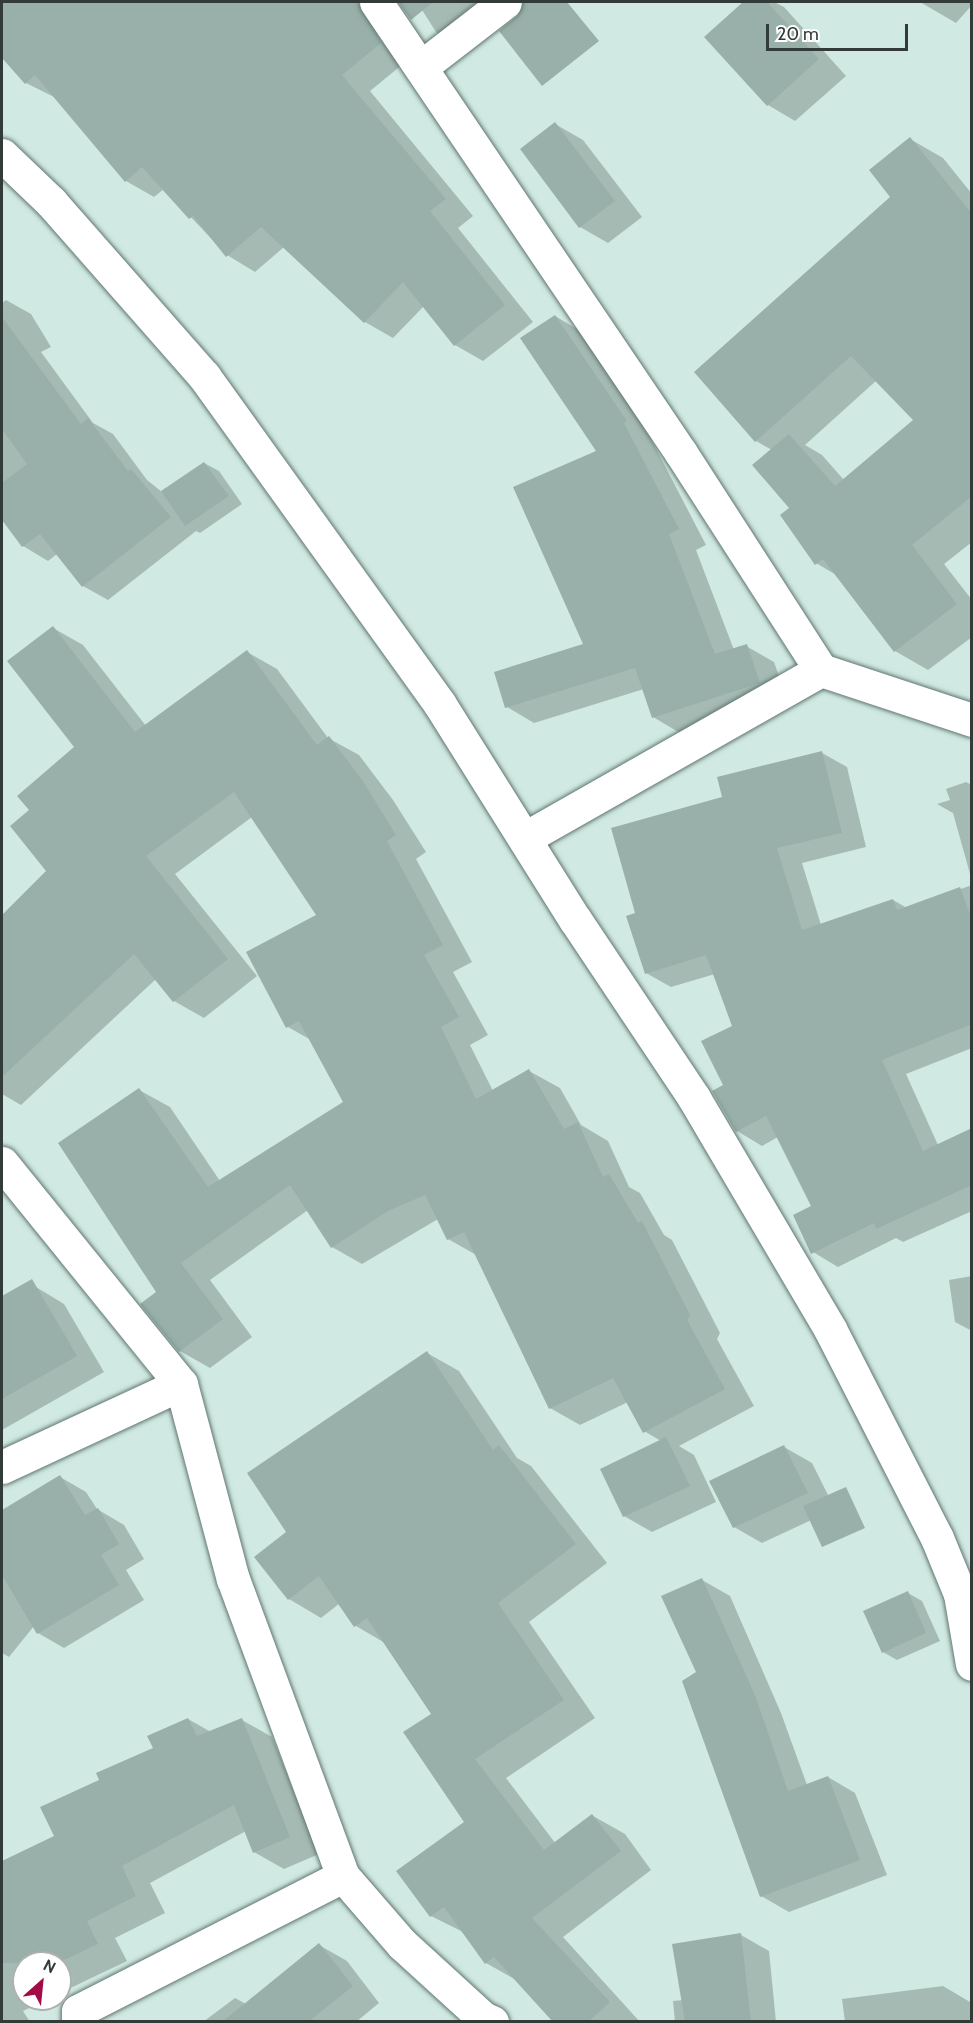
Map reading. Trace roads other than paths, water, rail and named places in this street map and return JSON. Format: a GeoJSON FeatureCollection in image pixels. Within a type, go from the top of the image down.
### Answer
{"type":"FeatureCollection","features":[{"type":"Feature","properties":{"kind":"street"},"geometry":{"type":"LineString","coordinates":[[376,2],[681,453],[821,670],[972,720]]}},
{"type":"Feature","properties":{"kind":"street"},"geometry":{"type":"LineString","coordinates":[[421,67],[505,2]]}},
{"type":"Feature","properties":{"kind":"street"},"geometry":{"type":"LineString","coordinates":[[2,155],[51,202],[204,376],[439,703],[694,1098],[830,1329],[966,1593],[972,1664]]}},
{"type":"Feature","properties":{"kind":"street"},"geometry":{"type":"LineString","coordinates":[[525,838],[821,670]]}},
{"type":"Feature","properties":{"kind":"street"},"geometry":{"type":"LineString","coordinates":[[2,1163],[181,1384],[233,1579],[343,1876],[402,1944],[492,2022]]}},
{"type":"Feature","properties":{"kind":"street"},"geometry":{"type":"LineString","coordinates":[[2,1467],[181,1384]]}},
{"type":"Feature","properties":{"kind":"street"},"geometry":{"type":"LineString","coordinates":[[78,2022],[78,2011],[343,1876]]}}]}
